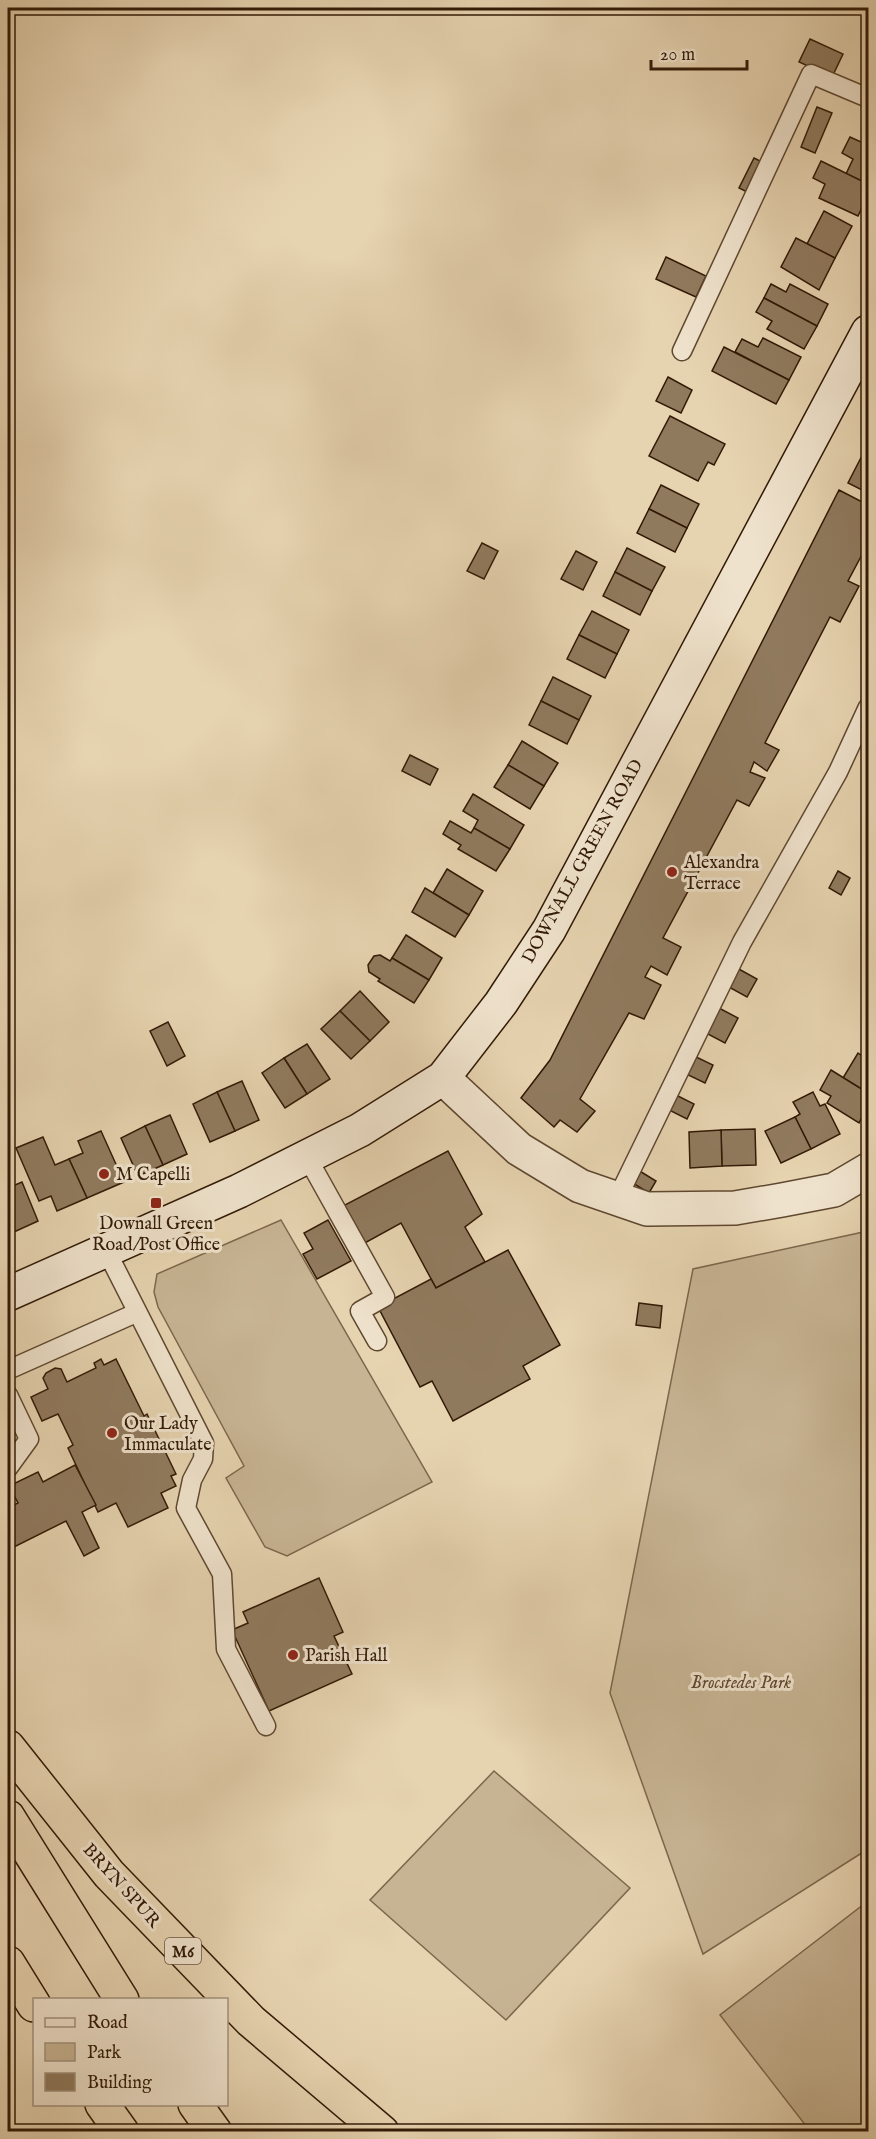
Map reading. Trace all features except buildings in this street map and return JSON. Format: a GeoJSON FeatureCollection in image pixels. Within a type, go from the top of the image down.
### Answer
{"type":"FeatureCollection","features":[{"type":"Feature","properties":{"kind":"highway","name":"BRYN SPUR"},"geometry":{"type":"LineString","coordinates":[[8,1748],[109,1875],[244,2013],[382,2132]]}},
{"type":"Feature","properties":{"kind":"highway"},"geometry":{"type":"LineString","coordinates":[[8,1817],[121,1998]]}},
{"type":"Feature","properties":{"kind":"highway"},"geometry":{"type":"LineString","coordinates":[[8,1963],[33,2004]]}},
{"type":"Feature","properties":{"kind":"highway"},"geometry":{"type":"LineString","coordinates":[[103,2106],[122,2132]]}},
{"type":"Feature","properties":{"kind":"highway"},"geometry":{"type":"LineString","coordinates":[[196,2106],[214,2132]]}},
{"type":"Feature","properties":{"kind":"main road","name":"DOWNALL GREEN ROAD"},"geometry":{"type":"LineString","coordinates":[[8,1293],[239,1191],[360,1130],[443,1078],[501,1003],[549,930],[868,332]]}},
{"type":"Feature","properties":{"kind":"main road"},"geometry":{"type":"LineString","coordinates":[[443,1078],[519,1149],[580,1186],[648,1209],[735,1208],[834,1190],[868,1170]]}},
{"type":"Feature","properties":{"kind":"lane"},"geometry":{"type":"LineString","coordinates":[[682,351],[811,74],[868,98]]}},
{"type":"Feature","properties":{"kind":"lane"},"geometry":{"type":"LineString","coordinates":[[617,1198],[742,942],[838,772],[868,707]]}},
{"type":"Feature","properties":{"kind":"lane"},"geometry":{"type":"LineString","coordinates":[[307,1157],[385,1297],[360,1311],[377,1341]]}},
{"type":"Feature","properties":{"kind":"lane"},"geometry":{"type":"LineString","coordinates":[[106,1250],[206,1449],[192,1480],[186,1508],[222,1574],[226,1649],[266,1726]]}},
{"type":"Feature","properties":{"kind":"lane"},"geometry":{"type":"LineString","coordinates":[[8,1370],[136,1313]]}},
{"type":"Feature","properties":{"kind":"lane"},"geometry":{"type":"LineString","coordinates":[[8,1395],[29,1439],[8,1468]]}},
{"type":"Feature","properties":{"kind":"green space"},"geometry":{"type":"Polygon","coordinates":[[[281,1220],[432,1482],[287,1556],[265,1547],[226,1478],[244,1466],[158,1307],[154,1292],[157,1274],[281,1220]]]}},
{"type":"Feature","properties":{"kind":"green space","name":"Brocstedes Park"},"geometry":{"type":"Polygon","coordinates":[[[868,1231],[868,1849],[703,1954],[610,1693],[693,1269],[868,1231]]]}},
{"type":"Feature","properties":{"kind":"green space"},"geometry":{"type":"Polygon","coordinates":[[[494,1771],[630,1888],[506,2020],[370,1900],[494,1771]]]}},
{"type":"Feature","properties":{"kind":"green space"},"geometry":{"type":"Polygon","coordinates":[[[868,1901],[868,2131],[810,2131],[720,2015],[868,1901]]]}},
{"type":"Feature","properties":{"kind":"place","name":"Alexandra Terrace"},"geometry":{"type":"Point","coordinates":[672,872]}},
{"type":"Feature","properties":{"kind":"place","name":"M Capelli"},"geometry":{"type":"Point","coordinates":[104,1174]}},
{"type":"Feature","properties":{"kind":"place","name":"Downall Green Road/Post Office"},"geometry":{"type":"Point","coordinates":[156,1203]}},
{"type":"Feature","properties":{"kind":"place","name":"Our Lady Immaculate"},"geometry":{"type":"Point","coordinates":[112,1433]}},
{"type":"Feature","properties":{"kind":"place","name":"Parish Hall"},"geometry":{"type":"Point","coordinates":[293,1655]}}]}
